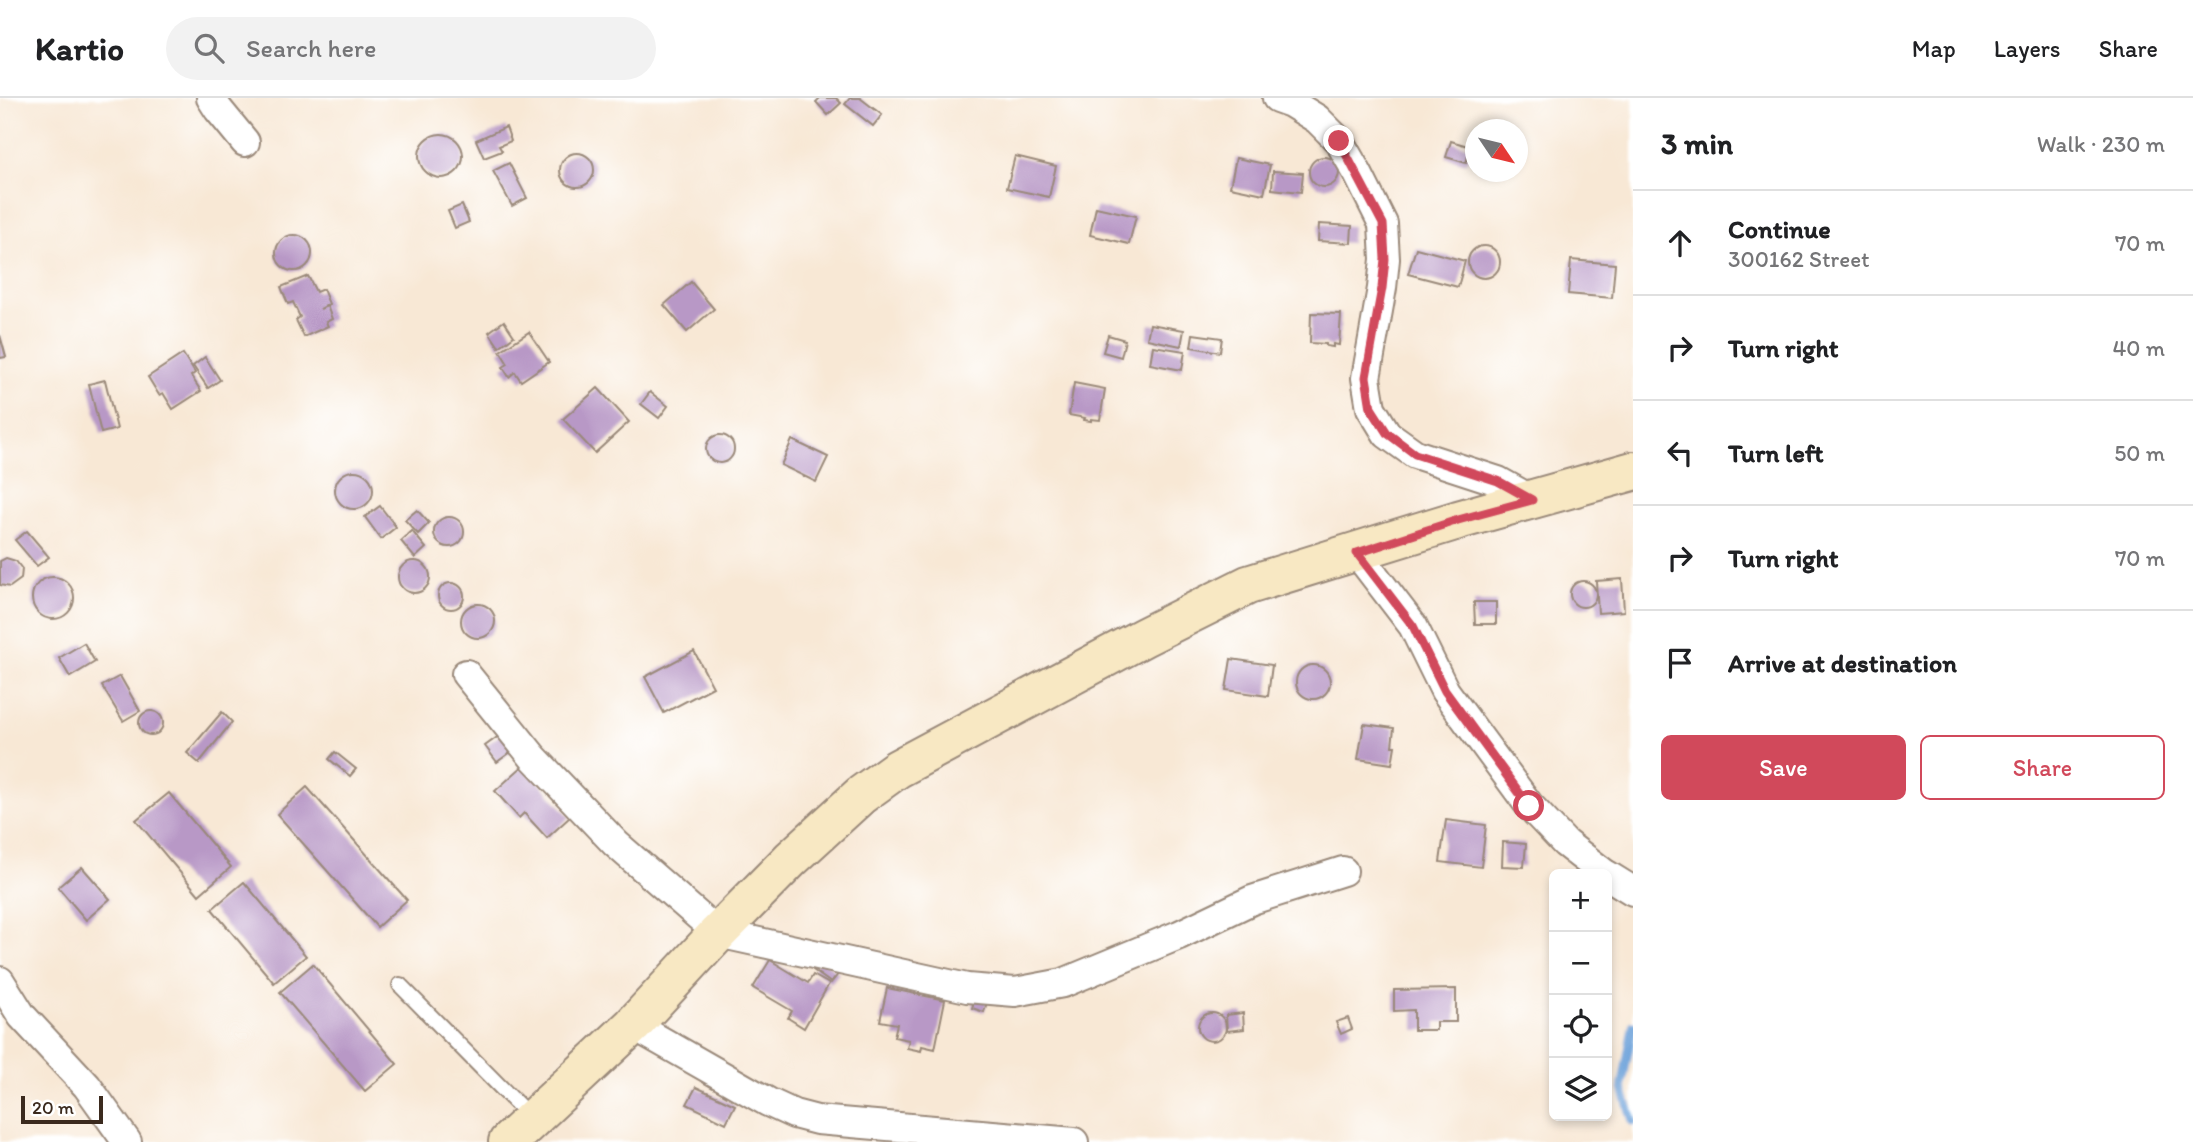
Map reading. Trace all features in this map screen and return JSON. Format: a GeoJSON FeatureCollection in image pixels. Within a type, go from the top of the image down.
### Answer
{"type":"FeatureCollection","features":[{"type":"Feature","properties":{"kind":"street"},"geometry":{"type":"LineString","coordinates":[[211,98],[245,142]]}},
{"type":"Feature","properties":{"kind":"street"},"geometry":{"type":"LineString","coordinates":[[1277,98],[1317,119],[1339,141],[1383,224],[1385,259],[1382,288],[1366,377],[1371,408],[1387,433],[1415,454],[1498,481],[1532,500]]}},
{"type":"Feature","properties":{"kind":"street"},"geometry":{"type":"LineString","coordinates":[[520,1131],[633,1025],[718,933],[801,850],[861,795],[897,769],[1143,637],[1248,585],[1458,520],[1633,471]]}},
{"type":"Feature","properties":{"kind":"street"},"geometry":{"type":"LineString","coordinates":[[1357,553],[1413,626],[1445,691],[1529,806],[1565,843],[1598,869]]}},
{"type":"Feature","properties":{"kind":"street"},"geometry":{"type":"LineString","coordinates":[[466,674],[533,757],[616,844],[718,933],[967,988],[1015,992],[1063,982],[1179,936],[1252,900],[1343,872]]}},
{"type":"Feature","properties":{"kind":"street"},"geometry":{"type":"LineString","coordinates":[[1612,879],[1633,891]]}},
{"type":"Feature","properties":{"kind":"street"},"geometry":{"type":"LineString","coordinates":[[0,981],[22,1016],[87,1086],[127,1142]]}},
{"type":"Feature","properties":{"kind":"street"},"geometry":{"type":"LineString","coordinates":[[633,1025],[794,1114],[817,1120],[1074,1142]]}},
{"type":"Feature","properties":{"kind":"lane"},"geometry":{"type":"LineString","coordinates":[[400,985],[520,1131]]}},
{"type":"Feature","properties":{"kind":"building"},"geometry":{"type":"Polygon","coordinates":[[[820,98],[836,98],[841,103],[828,115],[816,102],[820,98]]]}},
{"type":"Feature","properties":{"kind":"building"},"geometry":{"type":"Polygon","coordinates":[[[850,98],[860,98],[882,115],[873,126],[845,104],[850,98]]]}},
{"type":"Feature","properties":{"kind":"building"},"geometry":{"type":"Polygon","coordinates":[[[506,127],[511,141],[499,146],[502,151],[484,158],[476,140],[506,127]]]}},
{"type":"Feature","properties":{"kind":"building"},"geometry":{"type":"Polygon","coordinates":[[[441,134],[450,135],[457,140],[462,147],[462,165],[457,172],[450,177],[441,178],[432,177],[425,172],[420,165],[419,156],[420,147],[425,140],[432,135],[441,134]]]}},
{"type":"Feature","properties":{"kind":"building"},"geometry":{"type":"Polygon","coordinates":[[[1451,141],[1465,145],[1465,163],[1446,157],[1451,141]]]}},
{"type":"Feature","properties":{"kind":"building"},"geometry":{"type":"Polygon","coordinates":[[[577,153],[589,158],[594,170],[589,182],[577,187],[565,182],[560,170],[565,158],[577,153]]]}},
{"type":"Feature","properties":{"kind":"building"},"geometry":{"type":"Polygon","coordinates":[[[1015,156],[1056,166],[1049,197],[1007,188],[1015,156]]]}},
{"type":"Feature","properties":{"kind":"building"},"geometry":{"type":"Polygon","coordinates":[[[1324,157],[1335,161],[1339,172],[1335,183],[1324,187],[1313,183],[1309,172],[1313,161],[1324,157]]]}},
{"type":"Feature","properties":{"kind":"building"},"geometry":{"type":"Polygon","coordinates":[[[1236,158],[1270,165],[1264,194],[1230,187],[1236,158]]]}},
{"type":"Feature","properties":{"kind":"building"},"geometry":{"type":"Polygon","coordinates":[[[509,163],[527,198],[512,206],[493,171],[509,163]]]}},
{"type":"Feature","properties":{"kind":"building"},"geometry":{"type":"Polygon","coordinates":[[[1273,171],[1303,173],[1301,192],[1272,189],[1273,171]]]}},
{"type":"Feature","properties":{"kind":"building"},"geometry":{"type":"Polygon","coordinates":[[[462,205],[469,222],[455,228],[448,211],[462,205]]]}},
{"type":"Feature","properties":{"kind":"building"},"geometry":{"type":"Polygon","coordinates":[[[1096,207],[1136,216],[1129,244],[1090,235],[1096,207]]]}},
{"type":"Feature","properties":{"kind":"building"},"geometry":{"type":"Polygon","coordinates":[[[1319,224],[1352,226],[1351,243],[1318,241],[1319,224]]]}},
{"type":"Feature","properties":{"kind":"building"},"geometry":{"type":"Polygon","coordinates":[[[294,235],[307,240],[312,253],[307,266],[294,271],[281,266],[276,253],[281,240],[294,235]]]}},
{"type":"Feature","properties":{"kind":"building"},"geometry":{"type":"Polygon","coordinates":[[[1484,246],[1495,251],[1500,262],[1495,273],[1484,278],[1473,273],[1468,262],[1473,251],[1484,246]]]}},
{"type":"Feature","properties":{"kind":"building"},"geometry":{"type":"Polygon","coordinates":[[[1416,248],[1465,261],[1458,287],[1408,274],[1416,248]]]}},
{"type":"Feature","properties":{"kind":"building"},"geometry":{"type":"Polygon","coordinates":[[[1571,260],[1615,264],[1612,298],[1568,294],[1571,260]]]}},
{"type":"Feature","properties":{"kind":"building"},"geometry":{"type":"Polygon","coordinates":[[[308,276],[316,292],[323,289],[329,304],[320,309],[327,306],[332,319],[326,322],[328,326],[304,337],[296,320],[300,317],[293,302],[288,304],[281,287],[308,276]]]}},
{"type":"Feature","properties":{"kind":"building"},"geometry":{"type":"Polygon","coordinates":[[[691,282],[714,309],[687,332],[664,305],[691,282]]]}},
{"type":"Feature","properties":{"kind":"building"},"geometry":{"type":"Polygon","coordinates":[[[1311,313],[1341,314],[1339,345],[1333,344],[1333,347],[1310,343],[1311,313]]]}},
{"type":"Feature","properties":{"kind":"building"},"geometry":{"type":"Polygon","coordinates":[[[504,321],[514,336],[499,347],[489,332],[504,321]]]}},
{"type":"Feature","properties":{"kind":"building"},"geometry":{"type":"Polygon","coordinates":[[[1150,324],[1184,330],[1181,346],[1147,339],[1150,324]]]}},
{"type":"Feature","properties":{"kind":"building"},"geometry":{"type":"Polygon","coordinates":[[[529,332],[549,362],[521,381],[515,372],[509,377],[503,367],[508,364],[500,351],[529,332]]]}},
{"type":"Feature","properties":{"kind":"building"},"geometry":{"type":"Polygon","coordinates":[[[1193,334],[1222,338],[1220,352],[1191,347],[1193,334]]]}},
{"type":"Feature","properties":{"kind":"building"},"geometry":{"type":"Polygon","coordinates":[[[0,335],[6,357],[0,358],[0,335]]]}},
{"type":"Feature","properties":{"kind":"building"},"geometry":{"type":"Polygon","coordinates":[[[1108,335],[1125,340],[1121,357],[1103,352],[1108,335]]]}},
{"type":"Feature","properties":{"kind":"building"},"geometry":{"type":"Polygon","coordinates":[[[1153,346],[1185,351],[1182,370],[1150,364],[1153,346]]]}},
{"type":"Feature","properties":{"kind":"building"},"geometry":{"type":"Polygon","coordinates":[[[183,354],[195,373],[191,376],[201,391],[173,409],[163,393],[159,395],[148,377],[183,354]]]}},
{"type":"Feature","properties":{"kind":"building"},"geometry":{"type":"Polygon","coordinates":[[[205,357],[220,380],[208,388],[193,366],[205,357]]]}},
{"type":"Feature","properties":{"kind":"building"},"geometry":{"type":"Polygon","coordinates":[[[105,380],[117,429],[101,433],[89,384],[105,380]]]}},
{"type":"Feature","properties":{"kind":"building"},"geometry":{"type":"Polygon","coordinates":[[[1074,383],[1105,389],[1100,420],[1084,420],[1085,418],[1069,415],[1074,383]]]}},
{"type":"Feature","properties":{"kind":"building"},"geometry":{"type":"Polygon","coordinates":[[[598,388],[629,422],[595,453],[563,419],[598,388]]]}},
{"type":"Feature","properties":{"kind":"building"},"geometry":{"type":"Polygon","coordinates":[[[650,392],[668,406],[659,418],[641,404],[650,392]]]}},
{"type":"Feature","properties":{"kind":"building"},"geometry":{"type":"Polygon","coordinates":[[[720,435],[730,439],[734,449],[730,459],[720,463],[710,459],[706,449],[710,439],[720,435]]]}},
{"type":"Feature","properties":{"kind":"building"},"geometry":{"type":"Polygon","coordinates":[[[792,440],[828,457],[816,482],[781,465],[792,440]]]}},
{"type":"Feature","properties":{"kind":"building"},"geometry":{"type":"Polygon","coordinates":[[[354,471],[368,476],[373,490],[368,504],[354,509],[340,504],[335,490],[340,476],[354,471]]]}},
{"type":"Feature","properties":{"kind":"building"},"geometry":{"type":"Polygon","coordinates":[[[380,506],[396,527],[381,539],[365,517],[380,506]]]}},
{"type":"Feature","properties":{"kind":"building"},"geometry":{"type":"Polygon","coordinates":[[[417,510],[429,523],[418,534],[405,520],[417,510]]]}},
{"type":"Feature","properties":{"kind":"building"},"geometry":{"type":"Polygon","coordinates":[[[449,517],[455,518],[463,526],[463,538],[455,546],[449,547],[443,546],[435,538],[434,532],[435,526],[443,518],[449,517]]]}},
{"type":"Feature","properties":{"kind":"building"},"geometry":{"type":"Polygon","coordinates":[[[27,531],[49,557],[37,566],[15,540],[27,531]]]}},
{"type":"Feature","properties":{"kind":"building"},"geometry":{"type":"Polygon","coordinates":[[[412,531],[426,548],[415,558],[401,541],[412,531]]]}},
{"type":"Feature","properties":{"kind":"building"},"geometry":{"type":"Polygon","coordinates":[[[6,558],[16,561],[22,569],[21,579],[10,587],[0,585],[0,561],[6,558]]]}},
{"type":"Feature","properties":{"kind":"building"},"geometry":{"type":"Polygon","coordinates":[[[414,561],[425,566],[430,577],[425,588],[414,593],[403,588],[398,577],[403,566],[414,561]]]}},
{"type":"Feature","properties":{"kind":"building"},"geometry":{"type":"Polygon","coordinates":[[[53,577],[68,583],[74,598],[68,613],[53,619],[38,613],[32,598],[38,583],[53,577]]]}},
{"type":"Feature","properties":{"kind":"building"},"geometry":{"type":"Polygon","coordinates":[[[1622,579],[1624,611],[1598,613],[1596,581],[1622,579]]]}},
{"type":"Feature","properties":{"kind":"building"},"geometry":{"type":"Polygon","coordinates":[[[1583,581],[1592,585],[1596,594],[1592,603],[1583,607],[1574,603],[1570,594],[1574,585],[1583,581]]]}},
{"type":"Feature","properties":{"kind":"building"},"geometry":{"type":"Polygon","coordinates":[[[451,583],[460,587],[464,596],[460,605],[451,609],[442,605],[438,596],[442,587],[451,583]]]}},
{"type":"Feature","properties":{"kind":"building"},"geometry":{"type":"Polygon","coordinates":[[[1474,602],[1496,602],[1496,624],[1475,624],[1474,602]]]}},
{"type":"Feature","properties":{"kind":"building"},"geometry":{"type":"Polygon","coordinates":[[[478,604],[490,609],[495,621],[490,633],[478,638],[466,633],[461,621],[466,609],[478,604]]]}},
{"type":"Feature","properties":{"kind":"building"},"geometry":{"type":"Polygon","coordinates":[[[84,643],[95,662],[70,677],[59,658],[84,643]]]}},
{"type":"Feature","properties":{"kind":"building"},"geometry":{"type":"Polygon","coordinates":[[[694,651],[713,687],[664,713],[645,677],[694,651]]]}},
{"type":"Feature","properties":{"kind":"building"},"geometry":{"type":"Polygon","coordinates":[[[1231,659],[1272,665],[1268,696],[1226,690],[1231,659]]]}},
{"type":"Feature","properties":{"kind":"building"},"geometry":{"type":"Polygon","coordinates":[[[1313,665],[1325,670],[1330,682],[1325,694],[1313,699],[1301,694],[1296,682],[1301,670],[1313,665]]]}},
{"type":"Feature","properties":{"kind":"building"},"geometry":{"type":"Polygon","coordinates":[[[120,676],[140,711],[123,721],[102,686],[120,676]]]}},
{"type":"Feature","properties":{"kind":"building"},"geometry":{"type":"Polygon","coordinates":[[[151,711],[160,714],[163,723],[160,732],[151,735],[142,732],[139,723],[142,714],[151,711]]]}},
{"type":"Feature","properties":{"kind":"building"},"geometry":{"type":"Polygon","coordinates":[[[222,712],[232,722],[199,763],[187,753],[222,712]]]}},
{"type":"Feature","properties":{"kind":"building"},"geometry":{"type":"Polygon","coordinates":[[[1364,724],[1394,728],[1392,764],[1358,759],[1364,724]]]}},
{"type":"Feature","properties":{"kind":"building"},"geometry":{"type":"Polygon","coordinates":[[[503,733],[515,749],[497,762],[485,746],[503,733]]]}},
{"type":"Feature","properties":{"kind":"building"},"geometry":{"type":"Polygon","coordinates":[[[335,752],[356,769],[350,776],[329,759],[335,752]]]}},
{"type":"Feature","properties":{"kind":"building"},"geometry":{"type":"Polygon","coordinates":[[[524,765],[570,817],[547,838],[524,813],[519,818],[495,791],[524,765]]]}},
{"type":"Feature","properties":{"kind":"building"},"geometry":{"type":"Polygon","coordinates":[[[307,787],[407,900],[377,927],[277,814],[307,787]]]}},
{"type":"Feature","properties":{"kind":"building"},"geometry":{"type":"Polygon","coordinates":[[[169,793],[231,867],[199,895],[136,820],[169,793]]]}},
{"type":"Feature","properties":{"kind":"building"},"geometry":{"type":"Polygon","coordinates":[[[1446,820],[1486,825],[1481,867],[1440,862],[1446,820]]]}},
{"type":"Feature","properties":{"kind":"building"},"geometry":{"type":"Polygon","coordinates":[[[1503,842],[1526,844],[1524,867],[1502,866],[1503,842]]]}},
{"type":"Feature","properties":{"kind":"building"},"geometry":{"type":"Polygon","coordinates":[[[82,867],[110,899],[86,920],[58,887],[82,867]]]}},
{"type":"Feature","properties":{"kind":"building"},"geometry":{"type":"Polygon","coordinates":[[[244,882],[306,956],[274,983],[212,909],[244,882]]]}},
{"type":"Feature","properties":{"kind":"building"},"geometry":{"type":"Polygon","coordinates":[[[820,959],[839,973],[831,983],[813,970],[820,959]]]}},
{"type":"Feature","properties":{"kind":"building"},"geometry":{"type":"Polygon","coordinates":[[[770,960],[808,983],[813,975],[829,984],[804,1028],[788,1018],[792,1011],[753,988],[770,960]]]}},
{"type":"Feature","properties":{"kind":"building"},"geometry":{"type":"Polygon","coordinates":[[[313,964],[397,1064],[365,1091],[280,992],[313,964]]]}},
{"type":"Feature","properties":{"kind":"building"},"geometry":{"type":"Polygon","coordinates":[[[887,988],[945,1000],[935,1049],[922,1046],[921,1051],[907,1048],[909,1040],[894,1037],[897,1024],[880,1021],[887,988]]]}},
{"type":"Feature","properties":{"kind":"building"},"geometry":{"type":"Polygon","coordinates":[[[1456,989],[1456,1022],[1436,1022],[1436,1030],[1414,1030],[1414,1010],[1394,1011],[1394,990],[1456,989]]]}},
{"type":"Feature","properties":{"kind":"building"},"geometry":{"type":"Polygon","coordinates":[[[976,996],[988,999],[984,1012],[972,1008],[976,996]]]}},
{"type":"Feature","properties":{"kind":"building"},"geometry":{"type":"Polygon","coordinates":[[[1212,1013],[1222,1017],[1226,1027],[1222,1037],[1212,1041],[1202,1037],[1198,1027],[1202,1017],[1212,1013]]]}},
{"type":"Feature","properties":{"kind":"building"},"geometry":{"type":"Polygon","coordinates":[[[1243,1013],[1244,1029],[1227,1031],[1226,1015],[1243,1013]]]}},
{"type":"Feature","properties":{"kind":"building"},"geometry":{"type":"Polygon","coordinates":[[[1348,1018],[1352,1029],[1341,1034],[1336,1022],[1348,1018]]]}},
{"type":"Feature","properties":{"kind":"building"},"geometry":{"type":"Polygon","coordinates":[[[696,1087],[735,1105],[726,1123],[687,1104],[696,1087]]]}},
{"type":"Feature","properties":{"kind":"waterway"},"geometry":{"type":"LineString","coordinates":[[1633,1025],[1622,1087],[1633,1122]]}},
{"type":"Feature","properties":{"kind":"route"},"geometry":{"type":"LineString","coordinates":[[1339,141],[1383,224],[1385,259],[1382,288],[1366,377],[1371,408],[1387,433],[1415,454],[1498,481],[1532,500],[1458,520],[1357,553],[1413,626],[1445,691],[1529,806]]}}]}
